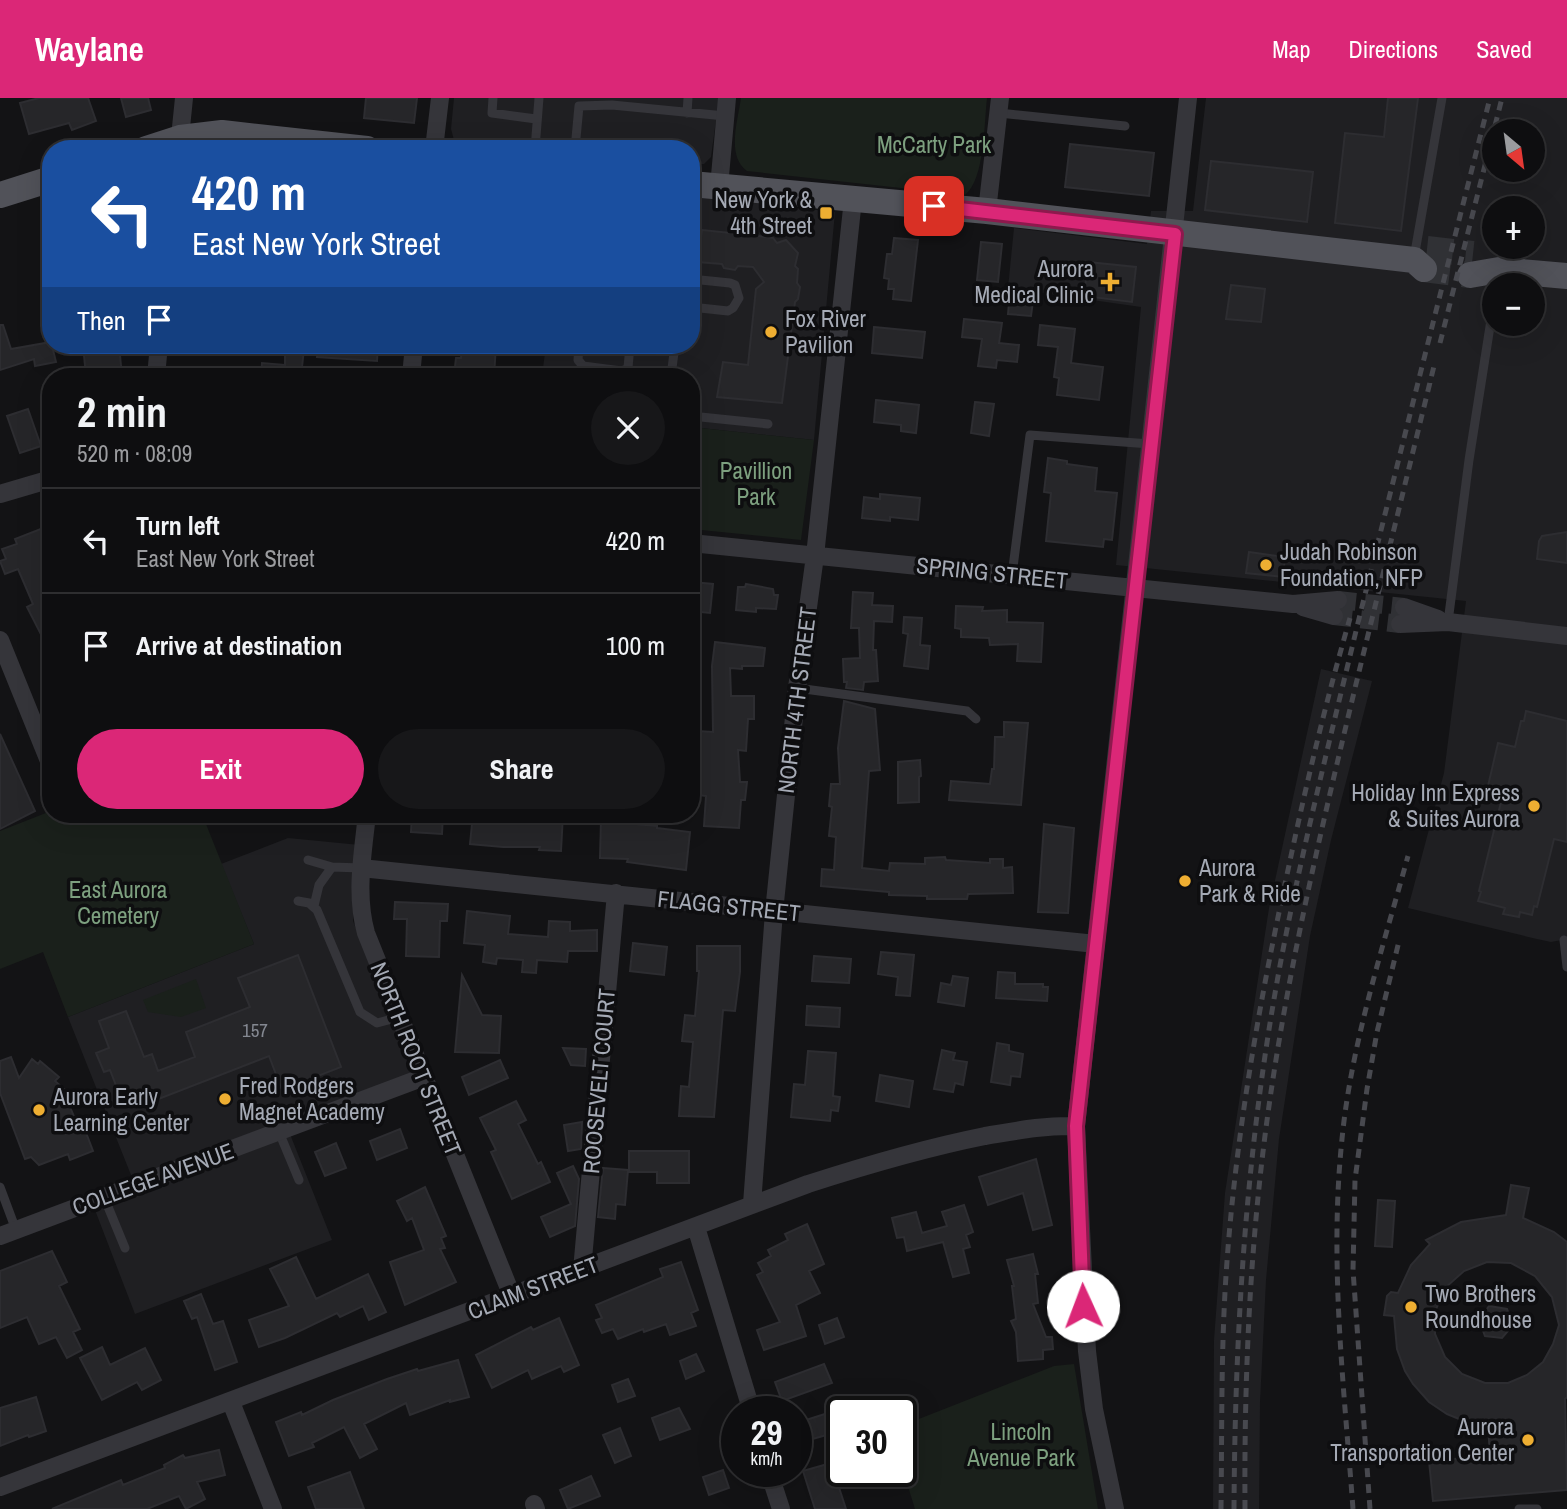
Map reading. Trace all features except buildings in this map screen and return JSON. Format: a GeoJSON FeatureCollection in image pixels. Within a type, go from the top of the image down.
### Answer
{"type":"FeatureCollection","features":[{"type":"Feature","properties":{"kind":"main road"},"geometry":{"type":"LineString","coordinates":[[193,140],[222,133],[286,140]]}},
{"type":"Feature","properties":{"kind":"main road"},"geometry":{"type":"LineString","coordinates":[[0,195],[42,182]]}},
{"type":"Feature","properties":{"kind":"main road"},"geometry":{"type":"LineString","coordinates":[[700,186],[987,211],[1175,234],[1422,259]]}},
{"type":"Feature","properties":{"kind":"main road"},"geometry":{"type":"LineString","coordinates":[[1471,264],[1499,274],[1567,276]]}},
{"type":"Feature","properties":{"kind":"street"},"geometry":{"type":"LineString","coordinates":[[180,140],[184,98]]}},
{"type":"Feature","properties":{"kind":"street"},"geometry":{"type":"LineString","coordinates":[[435,140],[440,98]]}},
{"type":"Feature","properties":{"kind":"street"},"geometry":{"type":"LineString","coordinates":[[719,187],[727,98]]}},
{"type":"Feature","properties":{"kind":"street"},"geometry":{"type":"LineString","coordinates":[[1115,1509],[1094,1409],[1087,1351],[1076,1126],[1188,98]]}},
{"type":"Feature","properties":{"kind":"street"},"geometry":{"type":"LineString","coordinates":[[987,211],[999,105]]}},
{"type":"Feature","properties":{"kind":"street","name":"NORTH 4TH STREET"},"geometry":{"type":"LineString","coordinates":[[752,1203],[774,912],[797,688],[816,556],[853,198]]}},
{"type":"Feature","properties":{"kind":"street"},"geometry":{"type":"LineString","coordinates":[[0,494],[42,482]]}},
{"type":"Feature","properties":{"kind":"street","name":"SPRING STREET"},"geometry":{"type":"LineString","coordinates":[[700,544],[1336,608]]}},
{"type":"Feature","properties":{"kind":"street"},"geometry":{"type":"LineString","coordinates":[[1402,616],[1567,636]]}},
{"type":"Feature","properties":{"kind":"street"},"geometry":{"type":"LineString","coordinates":[[0,640],[42,744]]}},
{"type":"Feature","properties":{"kind":"street","name":"NORTH ROOT STREET"},"geometry":{"type":"LineString","coordinates":[[366,823],[360,913],[512,1297]]}},
{"type":"Feature","properties":{"kind":"street","name":"FLAGG STREET"},"geometry":{"type":"LineString","coordinates":[[361,868],[1096,944]]}},
{"type":"Feature","properties":{"kind":"street","name":"ROOSEVELT COURT"},"geometry":{"type":"LineString","coordinates":[[582,1270],[616,893]]}},
{"type":"Feature","properties":{"kind":"street","name":"COLLEGE AVENUE"},"geometry":{"type":"LineString","coordinates":[[8,1233],[424,1077]]}},
{"type":"Feature","properties":{"kind":"street","name":"CLAIM STREET"},"geometry":{"type":"LineString","coordinates":[[0,1487],[512,1297],[752,1203],[890,1158],[1017,1130],[1057,1125],[1076,1126]]}},
{"type":"Feature","properties":{"kind":"street"},"geometry":{"type":"LineString","coordinates":[[696,1227],[746,1396]]}},
{"type":"Feature","properties":{"kind":"street"},"geometry":{"type":"LineString","coordinates":[[231,1402],[273,1509]]}},
{"type":"Feature","properties":{"kind":"street"},"geometry":{"type":"LineString","coordinates":[[774,1487],[781,1509]]}},
{"type":"Feature","properties":{"kind":"lane"},"geometry":{"type":"LineString","coordinates":[[493,98],[492,113],[536,119]]}},
{"type":"Feature","properties":{"kind":"lane"},"geometry":{"type":"LineString","coordinates":[[535,140],[539,98]]}},
{"type":"Feature","properties":{"kind":"lane"},"geometry":{"type":"LineString","coordinates":[[687,113],[688,98]]}},
{"type":"Feature","properties":{"kind":"lane"},"geometry":{"type":"LineString","coordinates":[[1422,259],[1442,98]]}},
{"type":"Feature","properties":{"kind":"lane"},"geometry":{"type":"LineString","coordinates":[[576,140],[579,107],[612,105],[725,116]]}},
{"type":"Feature","properties":{"kind":"lane"},"geometry":{"type":"LineString","coordinates":[[999,105],[1125,126]]}},
{"type":"Feature","properties":{"kind":"lane"},"geometry":{"type":"LineString","coordinates":[[700,280],[735,285],[739,298],[728,311],[700,308]]}},
{"type":"Feature","properties":{"kind":"lane"},"geometry":{"type":"LineString","coordinates":[[1448,622],[1488,336]]}},
{"type":"Feature","properties":{"kind":"lane"},"geometry":{"type":"LineString","coordinates":[[578,354],[578,360],[583,366],[602,368]]}},
{"type":"Feature","properties":{"kind":"lane"},"geometry":{"type":"LineString","coordinates":[[700,417],[768,424]]}},
{"type":"Feature","properties":{"kind":"lane"},"geometry":{"type":"LineString","coordinates":[[1012,575],[1030,435],[1150,444]]}},
{"type":"Feature","properties":{"kind":"lane"},"geometry":{"type":"LineString","coordinates":[[797,688],[967,710],[976,719]]}},
{"type":"Feature","properties":{"kind":"lane"},"geometry":{"type":"LineString","coordinates":[[308,860],[332,867],[361,868]]}},
{"type":"Feature","properties":{"kind":"lane"},"geometry":{"type":"LineString","coordinates":[[332,867],[319,885],[314,906],[360,1012],[377,1023],[400,1017]]}},
{"type":"Feature","properties":{"kind":"lane"},"geometry":{"type":"LineString","coordinates":[[298,901],[314,906]]}},
{"type":"Feature","properties":{"kind":"lane"},"geometry":{"type":"LineString","coordinates":[[1564,940],[1567,967]]}},
{"type":"Feature","properties":{"kind":"lane"},"geometry":{"type":"LineString","coordinates":[[279,1132],[299,1180]]}},
{"type":"Feature","properties":{"kind":"lane"},"geometry":{"type":"LineString","coordinates":[[0,1187],[8,1233]]}},
{"type":"Feature","properties":{"kind":"lane"},"geometry":{"type":"LineString","coordinates":[[104,1197],[125,1248]]}},
{"type":"Feature","properties":{"kind":"lane"},"geometry":{"type":"LineString","coordinates":[[1519,1509],[1537,1509]]}},
{"type":"Feature","properties":{"kind":"shaded area"},"geometry":{"type":"Polygon","coordinates":[[[454,98],[719,98],[711,157],[704,164],[700,164],[700,140],[454,140],[451,129],[454,98]]]}},
{"type":"Feature","properties":{"kind":"shaded area"},"geometry":{"type":"Polygon","coordinates":[[[1206,98],[1567,98],[1567,939],[1551,942],[1408,908],[1444,773],[1466,601],[1116,565],[1141,307],[1008,288],[1014,228],[1147,244],[1151,211],[1193,211],[1206,98]]]}},
{"type":"Feature","properties":{"kind":"shaded area"},"geometry":{"type":"Polygon","coordinates":[[[700,197],[835,212],[814,440],[700,428],[700,368],[543,368],[545,354],[700,354],[700,197]]]}},
{"type":"Feature","properties":{"kind":"shaded area"},"geometry":{"type":"Polygon","coordinates":[[[1321,669],[1372,681],[1331,840],[1310,936],[1279,1139],[1266,1280],[1260,1402],[1259,1509],[1213,1509],[1214,1340],[1225,1193],[1269,908],[1321,669]]]}},
{"type":"Feature","properties":{"kind":"shaded area","name":"Fred Rodgers Magnet Academy"},"geometry":{"type":"Polygon","coordinates":[[[288,838],[360,845],[353,921],[414,1074],[286,1124],[332,1240],[135,1314],[90,1197],[133,1180],[68,1017],[254,944],[221,864],[288,838]]]}},
{"type":"Feature","properties":{"kind":"green space","name":"McCarty Park"},"geometry":{"type":"Polygon","coordinates":[[[741,98],[987,98],[980,164],[972,187],[965,195],[747,171],[737,156],[735,147],[741,98]]]}},
{"type":"Feature","properties":{"kind":"green space","name":"Pavillion Park"},"geometry":{"type":"Polygon","coordinates":[[[700,428],[814,440],[801,540],[700,530],[700,428]]]}},
{"type":"Feature","properties":{"kind":"green space","name":"East Aurora Cemetery"},"geometry":{"type":"Polygon","coordinates":[[[42,815],[42,823],[206,823],[254,944],[68,1017],[43,952],[0,969],[0,831],[42,815]]]}},
{"type":"Feature","properties":{"kind":"green space"},"geometry":{"type":"Polygon","coordinates":[[[196,979],[206,1008],[181,1017],[148,1012],[143,1000],[196,979]]]}},
{"type":"Feature","properties":{"kind":"green space","name":"Lincoln Avenue Park"},"geometry":{"type":"Polygon","coordinates":[[[1074,1364],[1098,1509],[915,1509],[908,1487],[917,1487],[917,1420],[1054,1366],[1074,1364]]]}},
{"type":"Feature","properties":{"kind":"tunnel"},"geometry":{"type":"LineString","coordinates":[[1427,249],[1473,254]]}},
{"type":"Feature","properties":{"kind":"tunnel"},"geometry":{"type":"LineString","coordinates":[[1424,269],[1470,275]]}},
{"type":"Feature","properties":{"kind":"tunnel"},"geometry":{"type":"LineString","coordinates":[[1338,600],[1404,607]]}},
{"type":"Feature","properties":{"kind":"tunnel"},"geometry":{"type":"LineString","coordinates":[[1334,616],[1400,624]]}},
{"type":"Feature","properties":{"kind":"railway"},"geometry":{"type":"LineString","coordinates":[[1234,1509],[1237,1370],[1245,1231],[1260,1093],[1282,955],[1356,631],[1490,98]]}},
{"type":"Feature","properties":{"kind":"railway"},"geometry":{"type":"LineString","coordinates":[[1440,343],[1502,98]]}},
{"type":"Feature","properties":{"kind":"railway"},"geometry":{"type":"LineString","coordinates":[[1245,1509],[1247,1360],[1253,1261],[1262,1162],[1276,1059],[1318,844],[1434,366]]}},
{"type":"Feature","properties":{"kind":"railway"},"geometry":{"type":"LineString","coordinates":[[1221,1509],[1225,1292],[1241,1132],[1257,1027],[1288,870],[1317,743],[1350,618]]}},
{"type":"Feature","properties":{"kind":"railway"},"geometry":{"type":"LineString","coordinates":[[1353,1509],[1337,1278],[1338,1185],[1346,1104],[1360,1032],[1408,856]]}},
{"type":"Feature","properties":{"kind":"railway"},"geometry":{"type":"LineString","coordinates":[[1370,1509],[1353,1270],[1355,1180],[1377,1032],[1399,941]]}},
{"type":"Feature","properties":{"kind":"place","name":"New York & 4th Street"},"geometry":{"type":"Point","coordinates":[826,213]}},
{"type":"Feature","properties":{"kind":"place","name":"Aurora Medical Clinic"},"geometry":{"type":"Point","coordinates":[1110,282]}},
{"type":"Feature","properties":{"kind":"place","name":"Fox River Pavilion"},"geometry":{"type":"Point","coordinates":[771,332]}},
{"type":"Feature","properties":{"kind":"place","name":"Judah Robinson Foundation, NFP"},"geometry":{"type":"Point","coordinates":[1266,565]}},
{"type":"Feature","properties":{"kind":"place","name":"Holiday Inn Express & Suites Aurora"},"geometry":{"type":"Point","coordinates":[1534,806]}},
{"type":"Feature","properties":{"kind":"place","name":"Aurora Park & Ride"},"geometry":{"type":"Point","coordinates":[1185,881]}},
{"type":"Feature","properties":{"kind":"place","name":"Fred Rodgers Magnet Academy"},"geometry":{"type":"Point","coordinates":[225,1099]}},
{"type":"Feature","properties":{"kind":"place","name":"Aurora Early Learning Center"},"geometry":{"type":"Point","coordinates":[39,1110]}},
{"type":"Feature","properties":{"kind":"place","name":"Two Brothers Roundhouse"},"geometry":{"type":"Point","coordinates":[1411,1307]}},
{"type":"Feature","properties":{"kind":"place","name":"Aurora Transportation Center"},"geometry":{"type":"Point","coordinates":[1528,1440]}},
{"type":"Feature","properties":{"kind":"route"},"geometry":{"type":"LineString","coordinates":[[934,206],[1175,234],[1076,1126],[1083,1306]]}}]}
